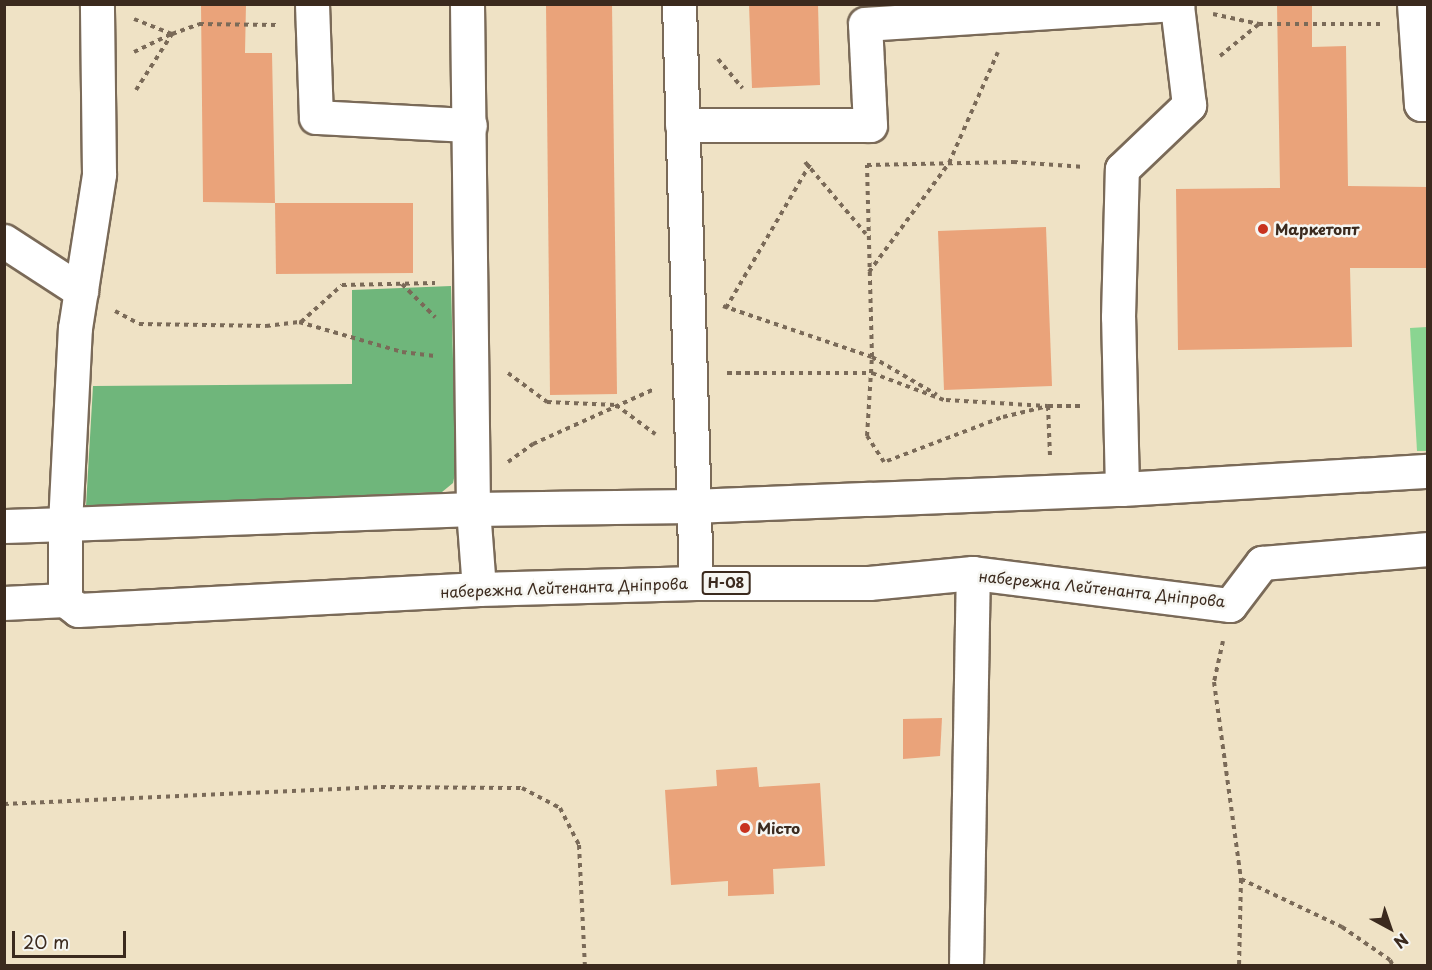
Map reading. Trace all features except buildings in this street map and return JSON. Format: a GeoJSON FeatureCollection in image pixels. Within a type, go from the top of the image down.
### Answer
{"type":"FeatureCollection","features":[{"type":"Feature","properties":{"kind":"main road"},"geometry":{"type":"LineString","coordinates":[[65,600],[64,524],[75,328],[99,174],[96,4]]}},
{"type":"Feature","properties":{"kind":"main road"},"geometry":{"type":"LineString","coordinates":[[467,4],[473,498],[479,589]]}},
{"type":"Feature","properties":{"kind":"main road"},"geometry":{"type":"LineString","coordinates":[[679,4],[688,374],[696,583]]}},
{"type":"Feature","properties":{"kind":"main road"},"geometry":{"type":"LineString","coordinates":[[682,125],[870,125],[865,24],[1177,5],[1189,105],[1122,169],[1118,317],[1122,489]]}},
{"type":"Feature","properties":{"kind":"main road"},"geometry":{"type":"LineString","coordinates":[[1414,14],[1421,104],[1428,104]]}},
{"type":"Feature","properties":{"kind":"main road"},"geometry":{"type":"LineString","coordinates":[[312,15],[316,117],[470,125]]}},
{"type":"Feature","properties":{"kind":"main road"},"geometry":{"type":"LineString","coordinates":[[4,241],[81,291]]}},
{"type":"Feature","properties":{"kind":"main road"},"geometry":{"type":"LineString","coordinates":[[4,526],[473,498],[692,506],[1122,489],[1428,471]]}},
{"type":"Feature","properties":{"kind":"main road","name":"набережна Лейтенанта Дніпрова"},"geometry":{"type":"LineString","coordinates":[[4,603],[65,600],[78,610],[479,589],[696,583],[869,583],[973,573],[1230,605],[1262,563],[1428,549]]}},
{"type":"Feature","properties":{"kind":"main road"},"geometry":{"type":"LineString","coordinates":[[966,966],[973,573]]}},
{"type":"Feature","properties":{"kind":"path"},"geometry":{"type":"LineString","coordinates":[[1177,5],[1259,24],[1414,14]]}},
{"type":"Feature","properties":{"kind":"path"},"geometry":{"type":"LineString","coordinates":[[135,91],[172,34],[199,24],[312,15]]}},
{"type":"Feature","properties":{"kind":"path"},"geometry":{"type":"LineString","coordinates":[[868,274],[949,163],[1014,16]]}},
{"type":"Feature","properties":{"kind":"path"},"geometry":{"type":"LineString","coordinates":[[1187,83],[1259,24]]}},
{"type":"Feature","properties":{"kind":"path"},"geometry":{"type":"LineString","coordinates":[[716,56],[867,235]]}},
{"type":"Feature","properties":{"kind":"path"},"geometry":{"type":"LineString","coordinates":[[721,316],[832,126]]}},
{"type":"Feature","properties":{"kind":"path"},"geometry":{"type":"LineString","coordinates":[[906,497],[867,436],[872,357],[868,274],[867,165],[1013,162],[1122,169]]}},
{"type":"Feature","properties":{"kind":"path"},"geometry":{"type":"LineString","coordinates":[[300,323],[342,285],[471,282]]}},
{"type":"Feature","properties":{"kind":"path"},"geometry":{"type":"LineString","coordinates":[[81,291],[139,324],[266,326],[300,323],[402,352],[472,352],[547,402],[616,405],[691,459]]}},
{"type":"Feature","properties":{"kind":"path"},"geometry":{"type":"LineString","coordinates":[[686,293],[872,357],[947,401]]}},
{"type":"Feature","properties":{"kind":"path"},"geometry":{"type":"LineString","coordinates":[[473,498],[533,444],[688,374],[872,374],[947,401],[1048,406],[1120,405]]}},
{"type":"Feature","properties":{"kind":"path"},"geometry":{"type":"LineString","coordinates":[[883,462],[1003,417],[1048,406]]}},
{"type":"Feature","properties":{"kind":"path"},"geometry":{"type":"LineString","coordinates":[[1048,406],[1051,492]]}},
{"type":"Feature","properties":{"kind":"path"},"geometry":{"type":"LineString","coordinates":[[1230,605],[1214,682],[1241,879],[1239,966]]}},
{"type":"Feature","properties":{"kind":"path"},"geometry":{"type":"LineString","coordinates":[[4,804],[381,787],[522,788],[560,808],[579,845],[585,966]]}},
{"type":"Feature","properties":{"kind":"path"},"geometry":{"type":"LineString","coordinates":[[1241,879],[1342,927],[1390,960],[1393,966]]}},
{"type":"Feature","properties":{"kind":"green space"},"geometry":{"type":"Polygon","coordinates":[[[451,286],[456,469],[453,483],[442,492],[86,506],[93,386],[352,384],[352,290],[451,286]]]}},
{"type":"Feature","properties":{"kind":"green space"},"geometry":{"type":"Polygon","coordinates":[[[1427,327],[1427,451],[1417,451],[1410,328],[1427,327]]]}},
{"type":"Feature","properties":{"kind":"place","name":"Маркетопт"},"geometry":{"type":"Point","coordinates":[1263,229]}},
{"type":"Feature","properties":{"kind":"place","name":"Місто"},"geometry":{"type":"Point","coordinates":[745,828]}}]}
